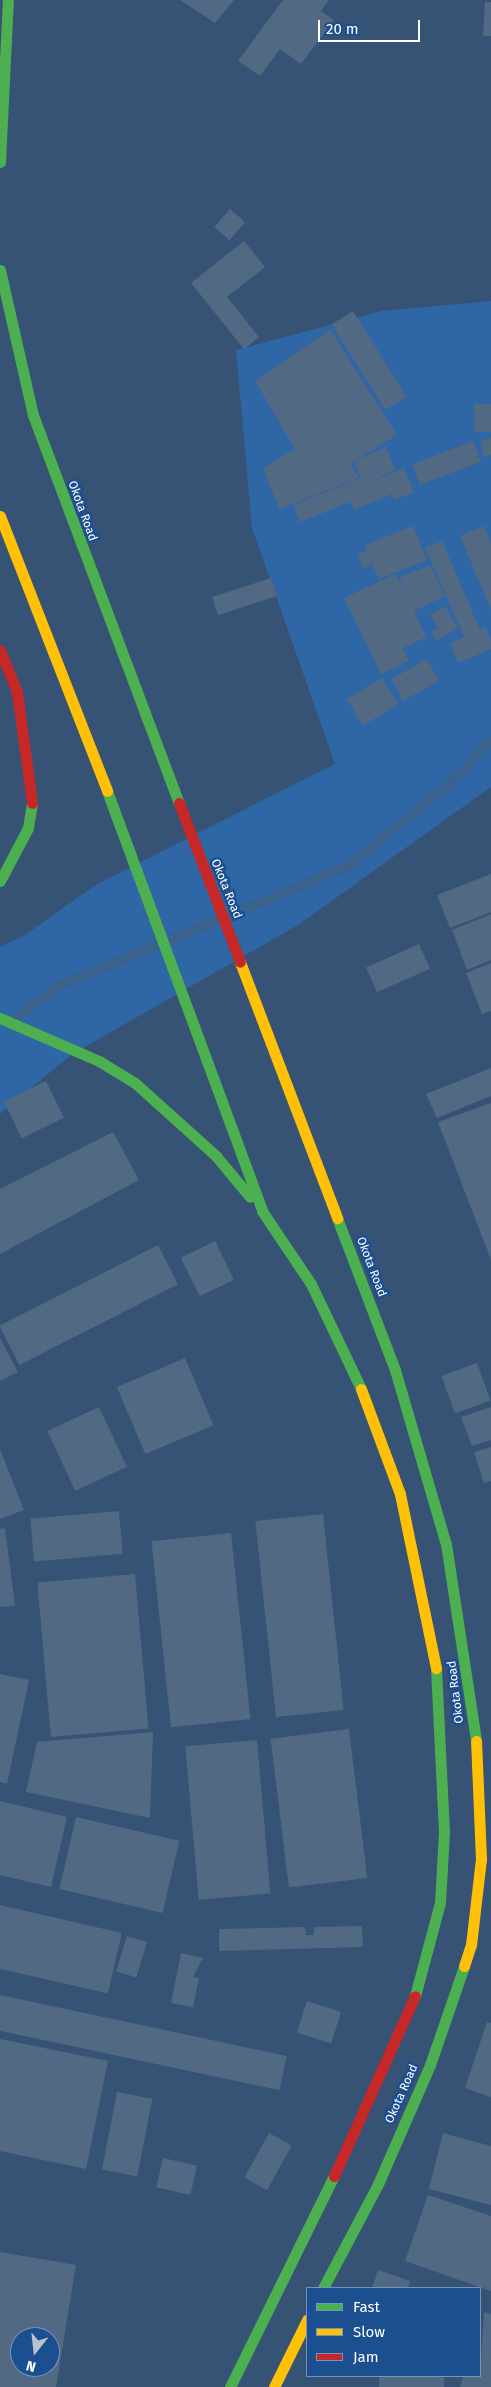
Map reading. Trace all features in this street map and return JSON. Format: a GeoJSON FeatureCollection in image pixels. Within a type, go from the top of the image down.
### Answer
{"type":"FeatureCollection","features":[{"type":"Feature","properties":{"kind":"main road"},"geometry":{"type":"LineString","coordinates":[[0,162],[8,0]]}},
{"type":"Feature","properties":{"kind":"main road","name":"Okota Road"},"geometry":{"type":"LineString","coordinates":[[0,270],[33,415],[162,767],[258,1008],[390,1372],[446,1544],[476,1745],[481,1860],[471,1945],[430,2065],[378,2184],[324,2287]]}},
{"type":"Feature","properties":{"kind":"main road","name":"Okota Road"},"geometry":{"type":"LineString","coordinates":[[0,516],[104,780],[196,1026],[262,1211],[310,1284],[363,1383],[400,1494],[436,1667],[444,1832],[440,1903],[413,2005],[288,2276],[230,2387]]}},
{"type":"Feature","properties":{"kind":"main road"},"geometry":{"type":"LineString","coordinates":[[0,650],[17,692],[29,753],[34,792],[28,828],[0,881]]}},
{"type":"Feature","properties":{"kind":"main road"},"geometry":{"type":"LineString","coordinates":[[0,1018],[100,1061],[171,1112],[262,1211]]}},
{"type":"Feature","properties":{"kind":"main road"},"geometry":{"type":"LineString","coordinates":[[274,2387],[306,2322]]}},
{"type":"Feature","properties":{"kind":"shaded area"},"geometry":{"type":"Polygon","coordinates":[[[491,301],[491,787],[298,925],[71,1055],[0,1114],[0,947],[25,935],[97,884],[335,764],[252,528],[236,350],[381,311],[491,301]]]}},
{"type":"Feature","properties":{"kind":"building"},"geometry":{"type":"Polygon","coordinates":[[[180,0],[234,0],[215,23],[180,0]]]}},
{"type":"Feature","properties":{"kind":"building"},"geometry":{"type":"Polygon","coordinates":[[[283,0],[329,0],[321,11],[334,20],[301,64],[280,49],[260,76],[238,61],[283,0]]]}},
{"type":"Feature","properties":{"kind":"building"},"geometry":{"type":"Polygon","coordinates":[[[485,2],[491,2],[491,36],[483,36],[485,2]]]}},
{"type":"Feature","properties":{"kind":"building"},"geometry":{"type":"Polygon","coordinates":[[[230,209],[245,222],[229,240],[214,227],[230,209]]]}},
{"type":"Feature","properties":{"kind":"building"},"geometry":{"type":"Polygon","coordinates":[[[244,241],[265,267],[227,297],[259,337],[244,349],[191,283],[244,241]]]}},
{"type":"Feature","properties":{"kind":"building"},"geometry":{"type":"Polygon","coordinates":[[[353,311],[407,397],[385,410],[332,324],[353,311]]]}},
{"type":"Feature","properties":{"kind":"building"},"geometry":{"type":"Polygon","coordinates":[[[330,330],[397,435],[350,463],[359,478],[279,509],[263,468],[295,449],[255,381],[330,330]]]}},
{"type":"Feature","properties":{"kind":"building"},"geometry":{"type":"Polygon","coordinates":[[[474,404],[491,404],[491,432],[474,432],[474,404]]]}},
{"type":"Feature","properties":{"kind":"building"},"geometry":{"type":"Polygon","coordinates":[[[491,438],[491,455],[483,457],[481,440],[491,438]]]}},
{"type":"Feature","properties":{"kind":"building"},"geometry":{"type":"Polygon","coordinates":[[[473,441],[481,462],[420,485],[412,464],[473,441]]]}},
{"type":"Feature","properties":{"kind":"building"},"geometry":{"type":"Polygon","coordinates":[[[386,447],[395,470],[363,485],[404,468],[414,492],[395,500],[392,494],[354,510],[350,502],[300,522],[293,505],[361,478],[354,461],[386,447]]]}},
{"type":"Feature","properties":{"kind":"building"},"geometry":{"type":"Polygon","coordinates":[[[413,526],[427,560],[379,579],[372,564],[363,568],[358,554],[367,551],[365,545],[413,526]]]}},
{"type":"Feature","properties":{"kind":"building"},"geometry":{"type":"Polygon","coordinates":[[[484,526],[491,544],[491,610],[460,536],[484,526]]]}},
{"type":"Feature","properties":{"kind":"building"},"geometry":{"type":"Polygon","coordinates":[[[442,541],[480,630],[485,627],[491,641],[491,649],[458,663],[450,643],[464,637],[425,548],[442,541]]]}},
{"type":"Feature","properties":{"kind":"building"},"geometry":{"type":"Polygon","coordinates":[[[430,565],[445,596],[414,611],[426,637],[403,648],[409,661],[381,674],[344,598],[396,574],[412,607],[399,578],[430,565]]]}},
{"type":"Feature","properties":{"kind":"building"},"geometry":{"type":"Polygon","coordinates":[[[271,578],[277,596],[218,615],[212,597],[271,578]]]}},
{"type":"Feature","properties":{"kind":"building"},"geometry":{"type":"Polygon","coordinates":[[[445,606],[458,628],[437,641],[431,631],[438,628],[430,615],[445,606]]]}},
{"type":"Feature","properties":{"kind":"building"},"geometry":{"type":"Polygon","coordinates":[[[427,659],[439,681],[403,701],[391,679],[427,659]]]}},
{"type":"Feature","properties":{"kind":"building"},"geometry":{"type":"Polygon","coordinates":[[[382,678],[398,705],[363,726],[347,699],[382,678]]]}},
{"type":"Feature","properties":{"kind":"building"},"geometry":{"type":"Polygon","coordinates":[[[491,874],[491,912],[450,928],[437,895],[491,874]]]}},
{"type":"Feature","properties":{"kind":"building"},"geometry":{"type":"Polygon","coordinates":[[[491,914],[491,960],[467,970],[452,930],[491,914]]]}},
{"type":"Feature","properties":{"kind":"building"},"geometry":{"type":"Polygon","coordinates":[[[419,944],[430,969],[377,992],[366,968],[419,944]]]}},
{"type":"Feature","properties":{"kind":"building"},"geometry":{"type":"Polygon","coordinates":[[[491,963],[491,1011],[482,1014],[466,973],[491,963]]]}},
{"type":"Feature","properties":{"kind":"building"},"geometry":{"type":"Polygon","coordinates":[[[491,1068],[491,1096],[437,1118],[426,1094],[491,1068]]]}},
{"type":"Feature","properties":{"kind":"building"},"geometry":{"type":"Polygon","coordinates":[[[46,1081],[64,1118],[22,1138],[4,1102],[46,1081]]]}},
{"type":"Feature","properties":{"kind":"building"},"geometry":{"type":"Polygon","coordinates":[[[491,1103],[491,1260],[438,1122],[491,1103]]]}},
{"type":"Feature","properties":{"kind":"building"},"geometry":{"type":"Polygon","coordinates":[[[113,1132],[139,1180],[0,1254],[0,1189],[113,1132]]]}},
{"type":"Feature","properties":{"kind":"building"},"geometry":{"type":"Polygon","coordinates":[[[215,1241],[234,1280],[200,1296],[181,1258],[215,1241]]]}},
{"type":"Feature","properties":{"kind":"building"},"geometry":{"type":"Polygon","coordinates":[[[158,1245],[178,1284],[19,1365],[0,1326],[158,1245]]]}},
{"type":"Feature","properties":{"kind":"building"},"geometry":{"type":"Polygon","coordinates":[[[0,1338],[18,1372],[0,1381],[0,1338]]]}},
{"type":"Feature","properties":{"kind":"building"},"geometry":{"type":"Polygon","coordinates":[[[185,1358],[214,1425],[145,1454],[117,1387],[185,1358]]]}},
{"type":"Feature","properties":{"kind":"building"},"geometry":{"type":"Polygon","coordinates":[[[477,1363],[491,1401],[455,1414],[441,1376],[477,1363]]]}},
{"type":"Feature","properties":{"kind":"building"},"geometry":{"type":"Polygon","coordinates":[[[99,1407],[127,1467],[75,1491],[47,1431],[99,1407]]]}},
{"type":"Feature","properties":{"kind":"building"},"geometry":{"type":"Polygon","coordinates":[[[491,1407],[491,1440],[472,1446],[461,1417],[491,1407]]]}},
{"type":"Feature","properties":{"kind":"building"},"geometry":{"type":"Polygon","coordinates":[[[491,1447],[491,1481],[484,1483],[474,1452],[491,1447]]]}},
{"type":"Feature","properties":{"kind":"building"},"geometry":{"type":"Polygon","coordinates":[[[0,1449],[24,1510],[0,1519],[0,1449]]]}},
{"type":"Feature","properties":{"kind":"building"},"geometry":{"type":"Polygon","coordinates":[[[119,1511],[123,1554],[34,1562],[30,1519],[119,1511]]]}},
{"type":"Feature","properties":{"kind":"building"},"geometry":{"type":"Polygon","coordinates":[[[323,1514],[344,1710],[276,1717],[255,1521],[323,1514]]]}},
{"type":"Feature","properties":{"kind":"building"},"geometry":{"type":"Polygon","coordinates":[[[5,1528],[15,1606],[0,1607],[0,1529],[5,1528]]]}},
{"type":"Feature","properties":{"kind":"building"},"geometry":{"type":"Polygon","coordinates":[[[231,1533],[251,1719],[171,1727],[151,1541],[231,1533]]]}},
{"type":"Feature","properties":{"kind":"building"},"geometry":{"type":"Polygon","coordinates":[[[135,1574],[149,1728],[51,1737],[37,1583],[135,1574]]]}},
{"type":"Feature","properties":{"kind":"building"},"geometry":{"type":"Polygon","coordinates":[[[0,1674],[29,1680],[7,1784],[0,1782],[0,1674]]]}},
{"type":"Feature","properties":{"kind":"building"},"geometry":{"type":"Polygon","coordinates":[[[349,1729],[367,1878],[289,1888],[271,1739],[349,1729]]]}},
{"type":"Feature","properties":{"kind":"building"},"geometry":{"type":"Polygon","coordinates":[[[153,1732],[150,1818],[26,1792],[37,1742],[153,1732]]]}},
{"type":"Feature","properties":{"kind":"building"},"geometry":{"type":"Polygon","coordinates":[[[257,1740],[270,1893],[199,1900],[185,1746],[257,1740]]]}},
{"type":"Feature","properties":{"kind":"building"},"geometry":{"type":"Polygon","coordinates":[[[0,1801],[67,1817],[51,1887],[0,1875],[0,1801]]]}},
{"type":"Feature","properties":{"kind":"building"},"geometry":{"type":"Polygon","coordinates":[[[76,1817],[179,1841],[163,1913],[59,1889],[76,1817]]]}},
{"type":"Feature","properties":{"kind":"building"},"geometry":{"type":"Polygon","coordinates":[[[0,1905],[122,1933],[108,1994],[0,1969],[0,1905]]]}},
{"type":"Feature","properties":{"kind":"building"},"geometry":{"type":"Polygon","coordinates":[[[362,1926],[363,1947],[219,1951],[219,1929],[305,1927],[306,1935],[314,1935],[314,1927],[362,1926]]]}},
{"type":"Feature","properties":{"kind":"building"},"geometry":{"type":"Polygon","coordinates":[[[127,1936],[147,1942],[136,1978],[116,1971],[127,1936]]]}},
{"type":"Feature","properties":{"kind":"building"},"geometry":{"type":"Polygon","coordinates":[[[181,1953],[203,1958],[193,1977],[199,1978],[193,2007],[171,2003],[181,1953]]]}},
{"type":"Feature","properties":{"kind":"building"},"geometry":{"type":"Polygon","coordinates":[[[0,1995],[287,2056],[279,2090],[0,2031],[0,1995]]]}},
{"type":"Feature","properties":{"kind":"building"},"geometry":{"type":"Polygon","coordinates":[[[307,2001],[341,2012],[331,2044],[297,2032],[307,2001]]]}},
{"type":"Feature","properties":{"kind":"building"},"geometry":{"type":"Polygon","coordinates":[[[487,2022],[491,2023],[491,2097],[465,2088],[487,2022]]]}},
{"type":"Feature","properties":{"kind":"building"},"geometry":{"type":"Polygon","coordinates":[[[0,2039],[108,2061],[86,2169],[0,2151],[0,2039]]]}},
{"type":"Feature","properties":{"kind":"building"},"geometry":{"type":"Polygon","coordinates":[[[117,2092],[152,2099],[137,2176],[102,2170],[117,2092]]]}},
{"type":"Feature","properties":{"kind":"building"},"geometry":{"type":"Polygon","coordinates":[[[269,2133],[292,2146],[267,2190],[244,2178],[269,2133]]]}},
{"type":"Feature","properties":{"kind":"building"},"geometry":{"type":"Polygon","coordinates":[[[443,2133],[491,2146],[491,2205],[429,2189],[443,2133]]]}},
{"type":"Feature","properties":{"kind":"building"},"geometry":{"type":"Polygon","coordinates":[[[163,2158],[197,2166],[190,2195],[156,2187],[163,2158]]]}},
{"type":"Feature","properties":{"kind":"building"},"geometry":{"type":"Polygon","coordinates":[[[428,2195],[491,2216],[491,2291],[405,2261],[428,2195]]]}},
{"type":"Feature","properties":{"kind":"building"},"geometry":{"type":"Polygon","coordinates":[[[0,2252],[76,2265],[60,2363],[60,2327],[10,2327],[10,2377],[58,2377],[56,2387],[0,2387],[0,2252]]]}},
{"type":"Feature","properties":{"kind":"building"},"geometry":{"type":"Polygon","coordinates":[[[378,2270],[410,2281],[408,2287],[372,2287],[378,2270]]]}},
{"type":"Feature","properties":{"kind":"building"},"geometry":{"type":"Polygon","coordinates":[[[484,2312],[491,2314],[491,2387],[460,2387],[463,2377],[481,2377],[484,2312]]]}},
{"type":"Feature","properties":{"kind":"building"},"geometry":{"type":"Polygon","coordinates":[[[379,2377],[444,2377],[444,2387],[379,2387],[379,2377]]]}},
{"type":"Feature","properties":{"kind":"waterway"},"geometry":{"type":"LineString","coordinates":[[13,1021],[58,986],[349,866],[457,777],[491,740]]}},
{"type":"Feature","properties":{"kind":"traffic: fast"},"geometry":{"type":"LineString","coordinates":[[0,162],[8,0]]}},
{"type":"Feature","properties":{"kind":"traffic: fast"},"geometry":{"type":"LineString","coordinates":[[0,270],[33,415],[179,803]]}},
{"type":"Feature","properties":{"kind":"traffic: fast"},"geometry":{"type":"LineString","coordinates":[[107,791],[262,1211],[311,1284],[361,1389]]}},
{"type":"Feature","properties":{"kind":"traffic: fast"},"geometry":{"type":"LineString","coordinates":[[0,881],[28,828],[32,803]]}},
{"type":"Feature","properties":{"kind":"traffic: fast"},"geometry":{"type":"LineString","coordinates":[[0,1018],[99,1061],[135,1083],[216,1156],[250,1197]]}},
{"type":"Feature","properties":{"kind":"traffic: fast"},"geometry":{"type":"LineString","coordinates":[[337,1218],[395,1370],[446,1544],[476,1741]]}},
{"type":"Feature","properties":{"kind":"traffic: fast"},"geometry":{"type":"LineString","coordinates":[[415,1996],[440,1903],[444,1832],[436,1668]]}},
{"type":"Feature","properties":{"kind":"traffic: fast"},"geometry":{"type":"LineString","coordinates":[[324,2287],[378,2184],[430,2065],[464,1966]]}},
{"type":"Feature","properties":{"kind":"traffic: fast"},"geometry":{"type":"LineString","coordinates":[[230,2387],[334,2176]]}},
{"type":"Feature","properties":{"kind":"traffic: slow"},"geometry":{"type":"LineString","coordinates":[[0,516],[107,791]]}},
{"type":"Feature","properties":{"kind":"traffic: slow"},"geometry":{"type":"LineString","coordinates":[[240,962],[337,1218]]}},
{"type":"Feature","properties":{"kind":"traffic: slow"},"geometry":{"type":"LineString","coordinates":[[361,1389],[400,1494],[436,1668]]}},
{"type":"Feature","properties":{"kind":"traffic: slow"},"geometry":{"type":"LineString","coordinates":[[464,1966],[471,1945],[481,1859],[476,1741]]}},
{"type":"Feature","properties":{"kind":"traffic: slow"},"geometry":{"type":"LineString","coordinates":[[274,2387],[306,2322]]}},
{"type":"Feature","properties":{"kind":"traffic: jam"},"geometry":{"type":"LineString","coordinates":[[0,650],[17,692],[32,803]]}},
{"type":"Feature","properties":{"kind":"traffic: jam"},"geometry":{"type":"LineString","coordinates":[[179,803],[240,962]]}},
{"type":"Feature","properties":{"kind":"traffic: jam"},"geometry":{"type":"LineString","coordinates":[[334,2176],[415,1996]]}}]}
